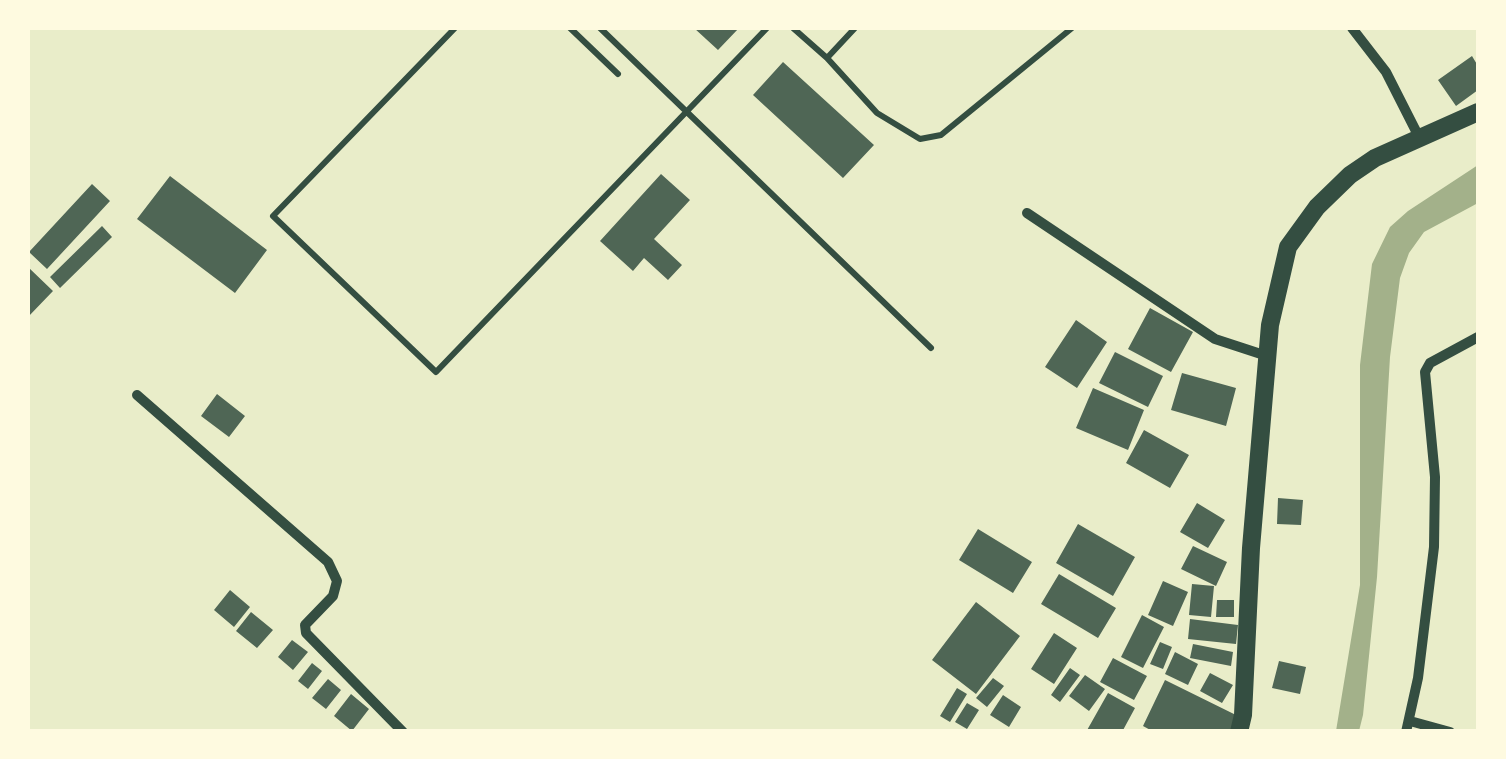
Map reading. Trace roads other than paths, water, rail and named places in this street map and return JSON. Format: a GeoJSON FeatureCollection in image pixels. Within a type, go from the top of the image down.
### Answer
{"type":"FeatureCollection","features":[{"type":"Feature","properties":{"kind":"main road"},"geometry":{"type":"LineString","coordinates":[[1240,732],[1267,356],[1280,270],[1288,247],[1300,227],[1350,175],[1375,158],[1478,112]]}},
{"type":"Feature","properties":{"kind":"street"},"geometry":{"type":"LineString","coordinates":[[1352,28],[1386,72],[1420,138]]}},
{"type":"Feature","properties":{"kind":"street"},"geometry":{"type":"LineString","coordinates":[[1027,213],[1215,339],[1267,356]]}},
{"type":"Feature","properties":{"kind":"street"},"geometry":{"type":"LineString","coordinates":[[1450,732],[1408,726],[1434,547],[1435,477],[1425,372],[1430,363],[1478,337]]}},
{"type":"Feature","properties":{"kind":"street"},"geometry":{"type":"LineString","coordinates":[[137,395],[328,562],[336,580],[332,596],[305,625],[306,633],[403,732]]}},
{"type":"Feature","properties":{"kind":"lane"},"geometry":{"type":"LineString","coordinates":[[455,28],[274,216],[436,372],[767,28]]}},
{"type":"Feature","properties":{"kind":"lane"},"geometry":{"type":"LineString","coordinates":[[570,28],[618,74]]}},
{"type":"Feature","properties":{"kind":"lane"},"geometry":{"type":"LineString","coordinates":[[600,28],[931,348]]}},
{"type":"Feature","properties":{"kind":"lane"},"geometry":{"type":"LineString","coordinates":[[793,28],[877,112],[920,138],[941,135],[1072,28]]}},
{"type":"Feature","properties":{"kind":"lane"},"geometry":{"type":"LineString","coordinates":[[827,58],[856,28]]}}]}
